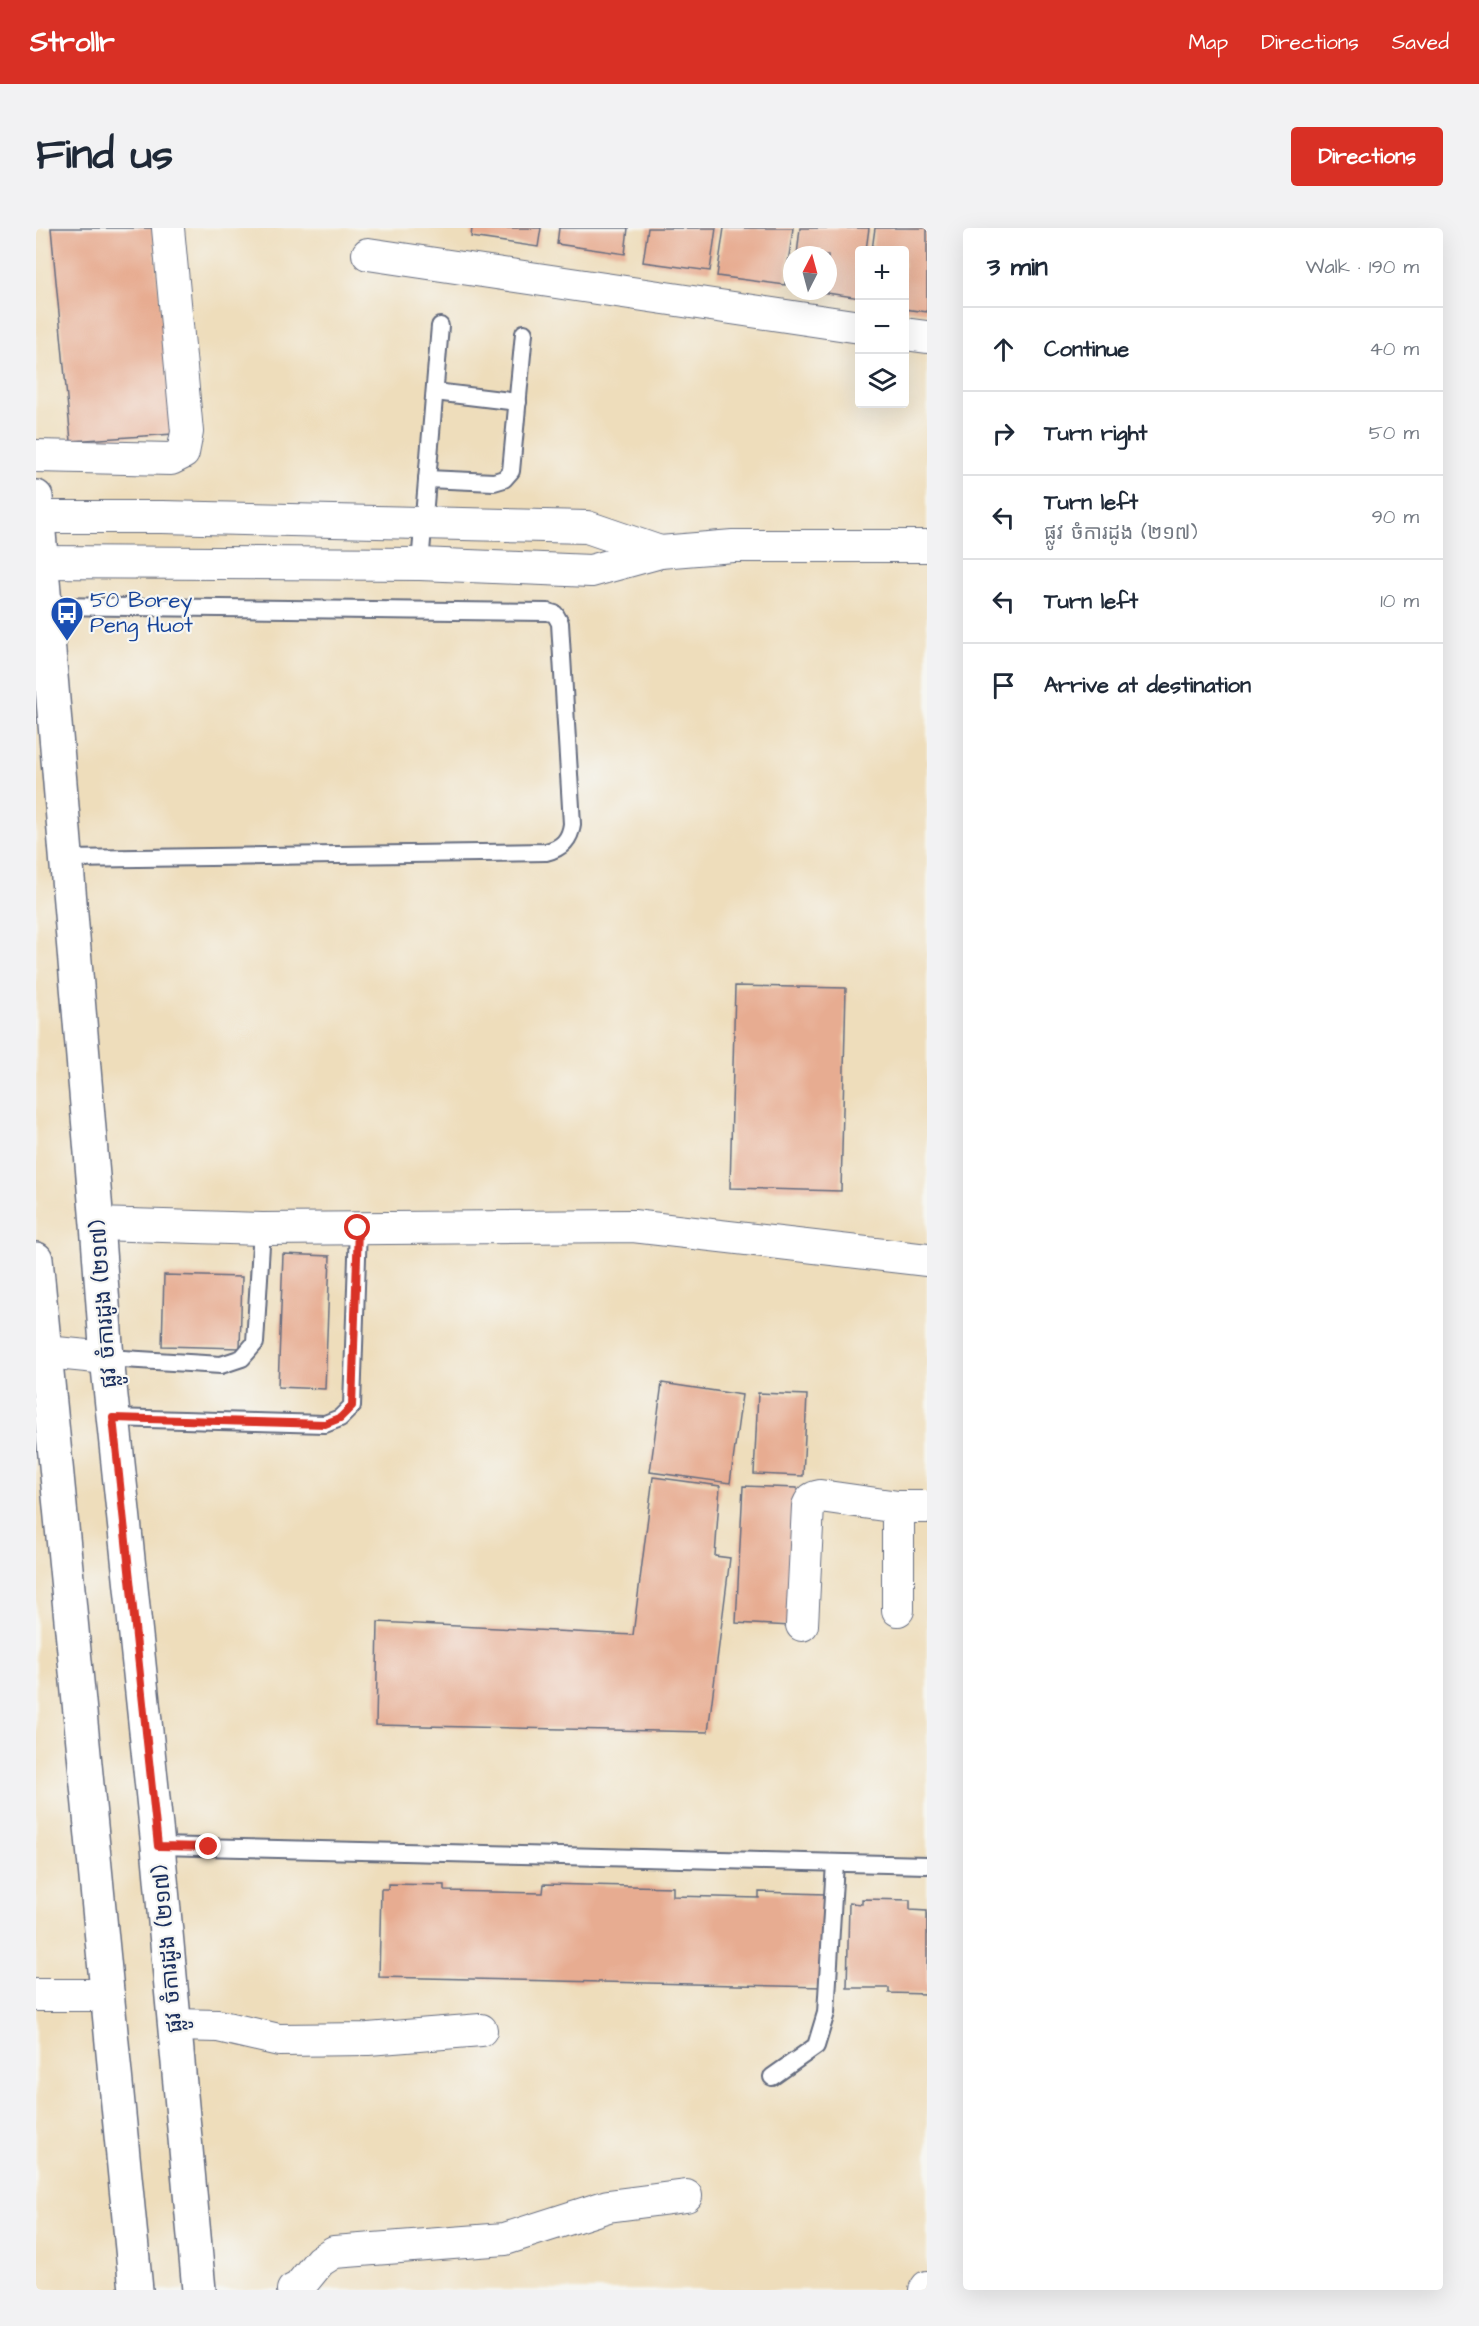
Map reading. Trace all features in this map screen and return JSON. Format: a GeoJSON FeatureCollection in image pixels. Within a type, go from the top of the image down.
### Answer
{"type":"FeatureCollection","features":[{"type":"Feature","properties":{"kind":"main road","name":"ផ្លូវ ចំការដូង (២១៧)"},"geometry":{"type":"LineString","coordinates":[[37,510],[38,562],[67,859],[107,1358],[158,1846],[199,2290]]}},
{"type":"Feature","properties":{"kind":"main road"},"geometry":{"type":"LineString","coordinates":[[36,1259],[40,1351],[108,1995],[136,2290]]}},
{"type":"Feature","properties":{"kind":"street"},"geometry":{"type":"LineString","coordinates":[[36,456],[171,459],[183,453],[187,432],[175,280],[168,228]]}},
{"type":"Feature","properties":{"kind":"street"},"geometry":{"type":"LineString","coordinates":[[368,254],[855,326]]}},
{"type":"Feature","properties":{"kind":"street"},"geometry":{"type":"LineString","coordinates":[[909,335],[927,337]]}},
{"type":"Feature","properties":{"kind":"street"},"geometry":{"type":"LineString","coordinates":[[37,510],[162,517],[587,527],[660,552]]}},
{"type":"Feature","properties":{"kind":"street"},"geometry":{"type":"LineString","coordinates":[[38,562],[420,564],[591,571],[660,552],[734,546],[927,546]]}},
{"type":"Feature","properties":{"kind":"street"},"geometry":{"type":"LineString","coordinates":[[97,1224],[262,1229],[633,1226],[927,1260]]}},
{"type":"Feature","properties":{"kind":"street"},"geometry":{"type":"LineString","coordinates":[[40,1351],[107,1358]]}},
{"type":"Feature","properties":{"kind":"street"},"geometry":{"type":"LineString","coordinates":[[802,1625],[807,1506],[810,1500],[820,1496],[912,1507],[898,1610]]}},
{"type":"Feature","properties":{"kind":"street"},"geometry":{"type":"LineString","coordinates":[[36,1995],[108,1995]]}},
{"type":"Feature","properties":{"kind":"street"},"geometry":{"type":"LineString","coordinates":[[175,2025],[218,2026],[279,2040],[368,2039],[481,2031]]}},
{"type":"Feature","properties":{"kind":"street"},"geometry":{"type":"LineString","coordinates":[[293,2290],[298,2289],[320,2261],[334,2252],[505,2239],[608,2205],[686,2196]]}},
{"type":"Feature","properties":{"kind":"lane"},"geometry":{"type":"LineString","coordinates":[[420,564],[440,326]]}},
{"type":"Feature","properties":{"kind":"lane"},"geometry":{"type":"LineString","coordinates":[[427,479],[494,482],[504,479],[511,471],[524,333]]}},
{"type":"Feature","properties":{"kind":"lane"},"geometry":{"type":"LineString","coordinates":[[435,392],[518,402]]}},
{"type":"Feature","properties":{"kind":"lane"},"geometry":{"type":"LineString","coordinates":[[44,606],[548,612],[558,618],[561,634],[572,824],[571,834],[566,842],[556,849],[546,852],[67,859]]}},
{"type":"Feature","properties":{"kind":"lane"},"geometry":{"type":"LineString","coordinates":[[113,1418],[325,1424],[340,1418],[352,1406],[358,1228]]}},
{"type":"Feature","properties":{"kind":"lane"},"geometry":{"type":"LineString","coordinates":[[107,1358],[221,1365],[242,1358],[255,1343],[262,1229]]}},
{"type":"Feature","properties":{"kind":"lane"},"geometry":{"type":"LineString","coordinates":[[158,1846],[927,1865]]}},
{"type":"Feature","properties":{"kind":"lane"},"geometry":{"type":"LineString","coordinates":[[772,2077],[816,2046],[826,2013],[835,1863]]}},
{"type":"Feature","properties":{"kind":"building"},"geometry":{"type":"Polygon","coordinates":[[[51,228],[153,228],[173,434],[71,441],[51,228]]]}},
{"type":"Feature","properties":{"kind":"building"},"geometry":{"type":"Polygon","coordinates":[[[472,228],[541,228],[538,247],[471,237],[472,228]]]}},
{"type":"Feature","properties":{"kind":"building"},"geometry":{"type":"Polygon","coordinates":[[[559,228],[628,228],[625,254],[557,244],[559,228]]]}},
{"type":"Feature","properties":{"kind":"building"},"geometry":{"type":"Polygon","coordinates":[[[648,228],[716,228],[710,271],[643,262],[648,228]]]}},
{"type":"Feature","properties":{"kind":"building"},"geometry":{"type":"Polygon","coordinates":[[[724,228],[793,228],[790,246],[783,246],[783,285],[717,276],[724,228]]]}},
{"type":"Feature","properties":{"kind":"building"},"geometry":{"type":"Polygon","coordinates":[[[800,228],[869,228],[867,246],[855,246],[855,297],[837,295],[837,246],[798,246],[800,228]]]}},
{"type":"Feature","properties":{"kind":"building"},"geometry":{"type":"Polygon","coordinates":[[[875,228],[927,228],[927,312],[909,310],[909,246],[873,246],[875,228]]]}},
{"type":"Feature","properties":{"kind":"building"},"geometry":{"type":"Polygon","coordinates":[[[735,986],[846,988],[841,1191],[730,1188],[735,986]]]}},
{"type":"Feature","properties":{"kind":"building"},"geometry":{"type":"Polygon","coordinates":[[[283,1254],[330,1256],[325,1389],[278,1387],[283,1254]]]}},
{"type":"Feature","properties":{"kind":"building"},"geometry":{"type":"Polygon","coordinates":[[[164,1275],[242,1277],[240,1348],[162,1346],[164,1275]]]}},
{"type":"Feature","properties":{"kind":"building"},"geometry":{"type":"Polygon","coordinates":[[[662,1383],[742,1395],[730,1483],[650,1472],[662,1383]]]}},
{"type":"Feature","properties":{"kind":"building"},"geometry":{"type":"Polygon","coordinates":[[[758,1393],[807,1395],[803,1476],[754,1474],[758,1393]]]}},
{"type":"Feature","properties":{"kind":"building"},"geometry":{"type":"Polygon","coordinates":[[[653,1477],[720,1486],[715,1556],[730,1558],[708,1732],[376,1725],[378,1622],[633,1635],[653,1477]]]}},
{"type":"Feature","properties":{"kind":"building"},"geometry":{"type":"Polygon","coordinates":[[[743,1486],[797,1488],[791,1626],[736,1623],[743,1486]]]}},
{"type":"Feature","properties":{"kind":"building"},"geometry":{"type":"Polygon","coordinates":[[[388,1884],[445,1885],[445,1891],[543,1893],[544,1884],[673,1887],[673,1896],[759,1898],[759,1892],[825,1894],[823,1987],[379,1977],[381,1889],[388,1889],[388,1884]]]}},
{"type":"Feature","properties":{"kind":"building"},"geometry":{"type":"Polygon","coordinates":[[[862,1899],[910,1900],[910,1910],[927,1911],[927,1994],[889,1993],[889,1988],[847,1988],[849,1903],[862,1904],[862,1899]]]}},
{"type":"Feature","properties":{"kind":"place","name":"50 Borey Peng Huot"},"geometry":{"type":"Point","coordinates":[67,642]}},
{"type":"Feature","properties":{"kind":"route"},"geometry":{"type":"LineString","coordinates":[[209,1847],[158,1846],[113,1418],[325,1424],[340,1418],[352,1406],[358,1228]]}}]}
